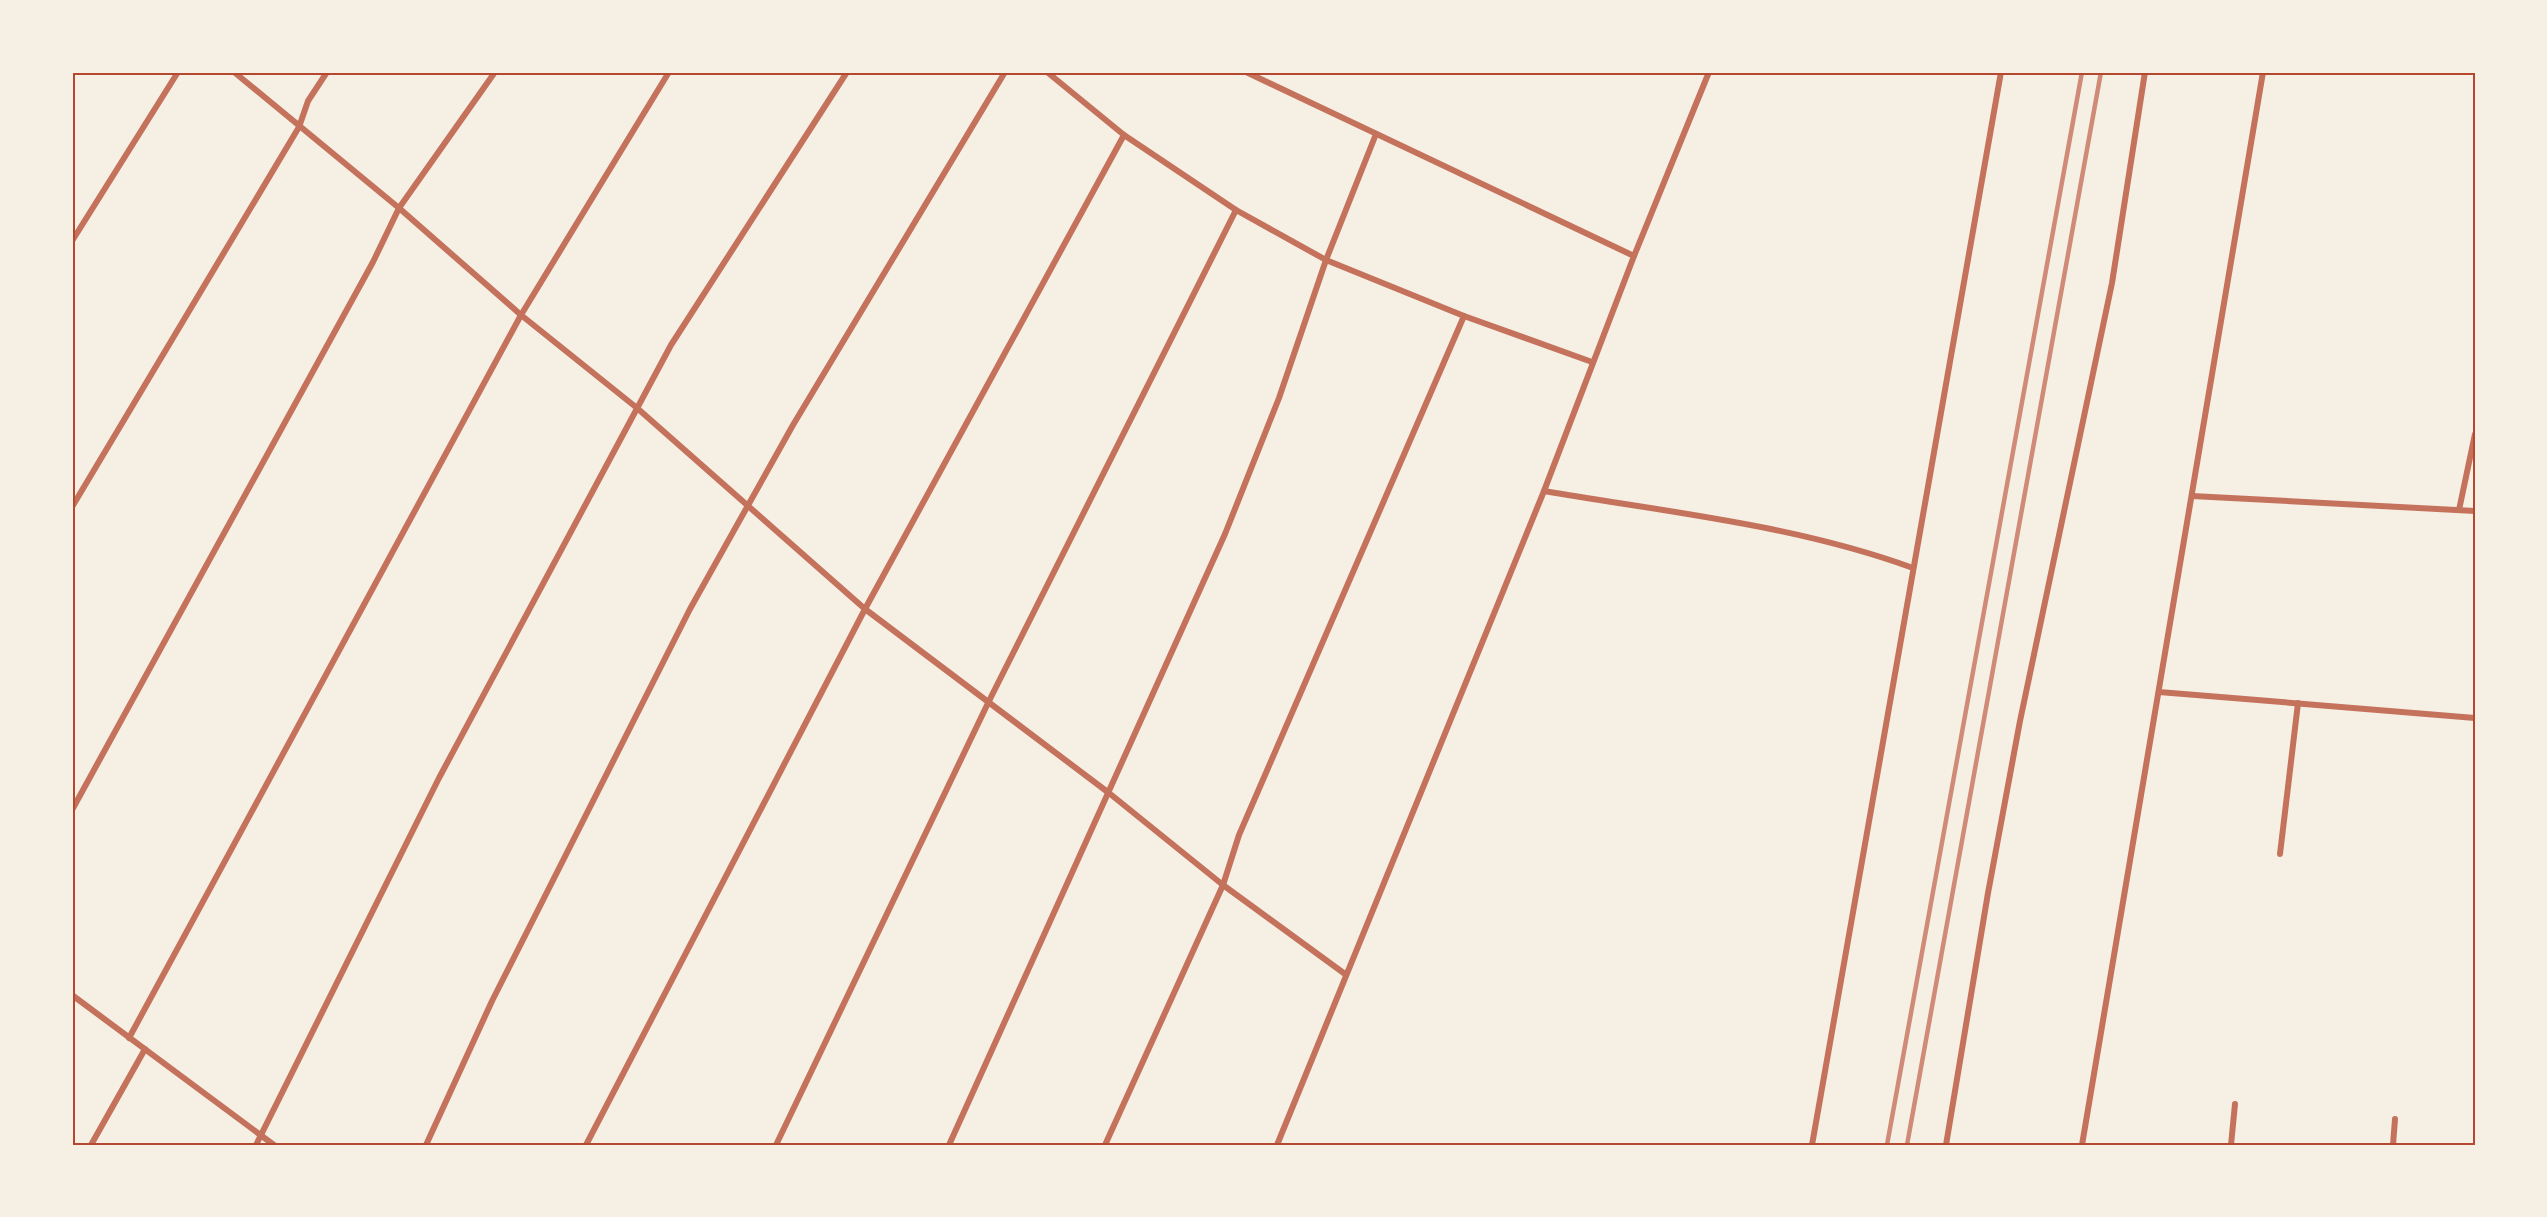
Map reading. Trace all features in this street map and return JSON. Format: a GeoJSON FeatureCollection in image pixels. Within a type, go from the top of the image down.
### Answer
{"type":"FeatureCollection","features":[{"type":"Feature","properties":{"kind":"street"},"geometry":{"type":"LineString","coordinates":[[72,241],[178,72]]}},
{"type":"Feature","properties":{"kind":"street"},"geometry":{"type":"LineString","coordinates":[[234,72],[399,208],[521,315],[637,408],[865,609],[1109,792],[1222,885],[1345,974]]}},
{"type":"Feature","properties":{"kind":"street"},"geometry":{"type":"LineString","coordinates":[[72,507],[299,127],[308,102],[327,72]]}},
{"type":"Feature","properties":{"kind":"street"},"geometry":{"type":"LineString","coordinates":[[72,810],[367,272],[399,208],[495,72]]}},
{"type":"Feature","properties":{"kind":"street"},"geometry":{"type":"LineString","coordinates":[[129,1038],[521,315],[669,72]]}},
{"type":"Feature","properties":{"kind":"street"},"geometry":{"type":"LineString","coordinates":[[256,1145],[439,778],[671,345],[847,72]]}},
{"type":"Feature","properties":{"kind":"street"},"geometry":{"type":"LineString","coordinates":[[426,1145],[492,1001],[685,619],[793,425],[1005,72]]}},
{"type":"Feature","properties":{"kind":"street"},"geometry":{"type":"LineString","coordinates":[[1047,72],[1124,135],[1236,210],[1326,260],[1464,316],[1592,362]]}},
{"type":"Feature","properties":{"kind":"street"},"geometry":{"type":"LineString","coordinates":[[1246,72],[1634,256]]}},
{"type":"Feature","properties":{"kind":"street"},"geometry":{"type":"LineString","coordinates":[[1277,1145],[1544,491],[1592,362],[1708,72]]}},
{"type":"Feature","properties":{"kind":"street"},"geometry":{"type":"LineString","coordinates":[[1812,1145],[2001,72]]}},
{"type":"Feature","properties":{"kind":"street"},"geometry":{"type":"LineString","coordinates":[[1946,1145],[1986,905],[2020,721],[2112,283],[2145,72]]}},
{"type":"Feature","properties":{"kind":"street"},"geometry":{"type":"LineString","coordinates":[[2082,1145],[2263,72]]}},
{"type":"Feature","properties":{"kind":"street"},"geometry":{"type":"LineString","coordinates":[[949,1145],[1225,534],[1279,398],[1326,260],[1376,134]]}},
{"type":"Feature","properties":{"kind":"street"},"geometry":{"type":"LineString","coordinates":[[586,1145],[865,609],[1124,135]]}},
{"type":"Feature","properties":{"kind":"street"},"geometry":{"type":"LineString","coordinates":[[776,1145],[989,701],[1236,210]]}},
{"type":"Feature","properties":{"kind":"street"},"geometry":{"type":"LineString","coordinates":[[1105,1145],[1222,885],[1239,835],[1464,316]]}},
{"type":"Feature","properties":{"kind":"street"},"geometry":{"type":"LineString","coordinates":[[2459,510],[2475,434]]}},
{"type":"Feature","properties":{"kind":"street"},"geometry":{"type":"LineString","coordinates":[[1544,491],[1808,536],[1913,568]]}},
{"type":"Feature","properties":{"kind":"street"},"geometry":{"type":"LineString","coordinates":[[2192,496],[2475,511]]}},
{"type":"Feature","properties":{"kind":"street"},"geometry":{"type":"LineString","coordinates":[[2159,692],[2475,718]]}},
{"type":"Feature","properties":{"kind":"street"},"geometry":{"type":"LineString","coordinates":[[2280,854],[2298,703]]}},
{"type":"Feature","properties":{"kind":"street"},"geometry":{"type":"LineString","coordinates":[[72,994],[274,1145]]}},
{"type":"Feature","properties":{"kind":"street"},"geometry":{"type":"LineString","coordinates":[[91,1145],[145,1049]]}},
{"type":"Feature","properties":{"kind":"street"},"geometry":{"type":"LineString","coordinates":[[2231,1145],[2235,1104]]}},
{"type":"Feature","properties":{"kind":"street"},"geometry":{"type":"LineString","coordinates":[[2393,1145],[2395,1119]]}},
{"type":"Feature","properties":{"kind":"railway"},"geometry":{"type":"LineString","coordinates":[[1887,1145],[2082,72]]}},
{"type":"Feature","properties":{"kind":"railway"},"geometry":{"type":"LineString","coordinates":[[1907,1145],[2101,72]]}}]}
